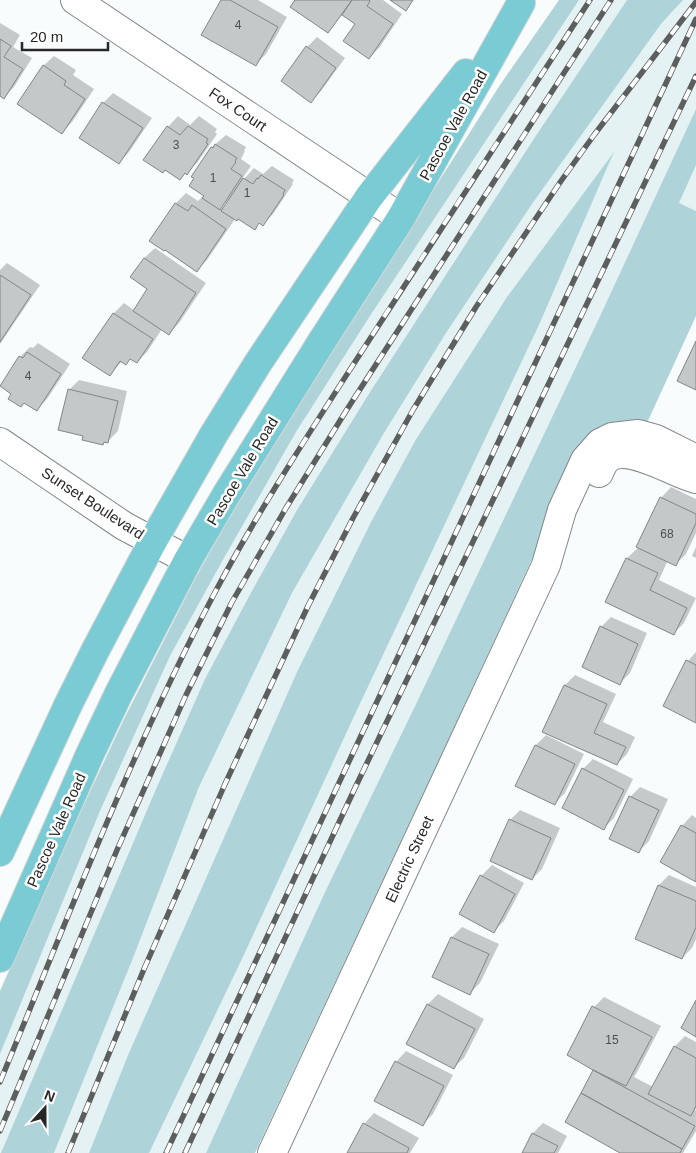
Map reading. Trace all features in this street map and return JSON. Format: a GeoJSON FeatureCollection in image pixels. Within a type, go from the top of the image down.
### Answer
{"type":"FeatureCollection","features":[{"type":"Feature","properties":{"kind":"main road","name":"Pascoe Vale Road"},"geometry":{"type":"LineString","coordinates":[[0,852],[96,649],[153,541],[214,434],[258,363],[369,197],[522,1]]}},
{"type":"Feature","properties":{"kind":"main road","name":"Pascoe Vale Road"},"geometry":{"type":"LineString","coordinates":[[0,958],[90,754],[119,693],[188,560],[322,340],[401,218],[522,1]]}},
{"type":"Feature","properties":{"kind":"street","name":"Fox Court"},"geometry":{"type":"LineString","coordinates":[[75,0],[401,218]]}},
{"type":"Feature","properties":{"kind":"street","name":"Electric Street"},"geometry":{"type":"LineString","coordinates":[[272,1153],[546,565],[562,510],[585,460],[600,443],[612,437],[638,434],[656,439],[696,459]]}},
{"type":"Feature","properties":{"kind":"street","name":"Sunset Boulevard"},"geometry":{"type":"LineString","coordinates":[[0,442],[124,526],[188,560]]}},
{"type":"Feature","properties":{"kind":"street","name":"Electric Street"},"geometry":{"type":"LineString","coordinates":[[546,565],[578,518],[604,464],[609,458],[621,453],[631,454],[686,477],[696,479]]}},
{"type":"Feature","properties":{"kind":"shaded area"},"geometry":{"type":"Polygon","coordinates":[[[559,0],[579,0],[368,319],[296,432],[170,656],[100,811],[0,1054],[0,991],[57,862],[124,719],[195,579],[256,469],[500,85],[559,0]]]}},
{"type":"Feature","properties":{"kind":"shaded area"},"geometry":{"type":"Polygon","coordinates":[[[579,0],[627,0],[537,134],[370,392],[297,510],[253,589],[156,789],[0,1153],[0,1054],[100,811],[170,656],[296,432],[368,319],[579,0]]]}},
{"type":"Feature","properties":{"kind":"shaded area"},"geometry":{"type":"Polygon","coordinates":[[[627,0],[683,0],[661,24],[532,204],[446,333],[384,433],[292,593],[199,787],[133,958],[54,1153],[1,1153],[156,789],[205,679],[253,589],[297,510],[370,392],[537,134],[627,0]]]}},
{"type":"Feature","properties":{"kind":"shaded area"},"geometry":{"type":"Polygon","coordinates":[[[683,0],[696,0],[696,109],[601,314],[325,892],[206,1153],[149,1153],[539,325],[613,155],[415,441],[371,522],[297,672],[128,1055],[89,1153],[54,1153],[133,958],[199,787],[292,593],[384,433],[446,333],[532,204],[661,24],[683,0]]]}},
{"type":"Feature","properties":{"kind":"shaded area"},"geometry":{"type":"Polygon","coordinates":[[[696,109],[696,165],[679,203],[696,211],[696,316],[646,425],[580,455],[255,1153],[206,1153],[325,892],[601,314],[696,109]]]}},
{"type":"Feature","properties":{"kind":"shaded area"},"geometry":{"type":"Polygon","coordinates":[[[614,152],[539,325],[149,1153],[89,1153],[128,1055],[297,672],[371,522],[415,441],[507,297],[614,152]]]}},
{"type":"Feature","properties":{"kind":"shaded area"},"geometry":{"type":"Polygon","coordinates":[[[696,165],[696,211],[679,203],[696,165]]]}},
{"type":"Feature","properties":{"kind":"building"},"geometry":{"type":"Polygon","coordinates":[[[221,0],[230,0],[278,27],[256,66],[201,35],[221,0]]]}},
{"type":"Feature","properties":{"kind":"building"},"geometry":{"type":"Polygon","coordinates":[[[295,0],[352,0],[328,33],[290,7],[295,0]]]}},
{"type":"Feature","properties":{"kind":"building"},"geometry":{"type":"Polygon","coordinates":[[[352,0],[369,0],[367,6],[393,24],[369,59],[343,41],[355,24],[342,15],[352,0]]]}},
{"type":"Feature","properties":{"kind":"building"},"geometry":{"type":"Polygon","coordinates":[[[390,0],[413,0],[406,11],[390,0]]]}},
{"type":"Feature","properties":{"kind":"building"},"geometry":{"type":"Polygon","coordinates":[[[0,39],[11,46],[4,57],[23,69],[4,99],[0,96],[0,39]]]}},
{"type":"Feature","properties":{"kind":"building"},"geometry":{"type":"Polygon","coordinates":[[[306,46],[336,68],[311,103],[281,81],[306,46]]]}},
{"type":"Feature","properties":{"kind":"building"},"geometry":{"type":"Polygon","coordinates":[[[43,65],[66,81],[64,85],[85,99],[62,134],[17,104],[43,65]]]}},
{"type":"Feature","properties":{"kind":"building"},"geometry":{"type":"Polygon","coordinates":[[[102,102],[143,128],[119,164],[79,138],[102,102]]]}},
{"type":"Feature","properties":{"kind":"building"},"geometry":{"type":"Polygon","coordinates":[[[167,126],[180,135],[188,126],[208,139],[206,143],[208,144],[187,175],[185,173],[180,180],[165,170],[163,173],[143,160],[167,126]]]}},
{"type":"Feature","properties":{"kind":"building"},"geometry":{"type":"Polygon","coordinates":[[[215,144],[237,158],[231,169],[242,176],[220,210],[202,198],[204,196],[189,186],[194,178],[191,177],[215,144]]]}},
{"type":"Feature","properties":{"kind":"building"},"geometry":{"type":"Polygon","coordinates":[[[261,175],[285,190],[284,195],[263,226],[259,223],[255,230],[221,211],[243,178],[253,184],[261,175]]]}},
{"type":"Feature","properties":{"kind":"building"},"geometry":{"type":"Polygon","coordinates":[[[175,203],[188,211],[192,205],[226,229],[197,272],[149,241],[175,203]]]}},
{"type":"Feature","properties":{"kind":"building"},"geometry":{"type":"Polygon","coordinates":[[[144,258],[196,293],[169,335],[133,311],[147,289],[130,277],[144,258]]]}},
{"type":"Feature","properties":{"kind":"building"},"geometry":{"type":"Polygon","coordinates":[[[0,275],[31,295],[0,342],[0,275]]]}},
{"type":"Feature","properties":{"kind":"building"},"geometry":{"type":"Polygon","coordinates":[[[113,313],[153,339],[137,363],[130,359],[126,365],[120,361],[110,376],[82,358],[113,313]]]}},
{"type":"Feature","properties":{"kind":"building"},"geometry":{"type":"Polygon","coordinates":[[[696,341],[696,390],[677,381],[696,341]]]}},
{"type":"Feature","properties":{"kind":"building"},"geometry":{"type":"Polygon","coordinates":[[[27,352],[61,374],[37,411],[24,403],[21,407],[8,399],[11,394],[0,386],[19,356],[23,358],[27,352]]]}},
{"type":"Feature","properties":{"kind":"building"},"geometry":{"type":"Polygon","coordinates":[[[68,389],[118,401],[108,443],[104,442],[103,445],[82,440],[83,436],[58,430],[68,389]]]}},
{"type":"Feature","properties":{"kind":"building"},"geometry":{"type":"Polygon","coordinates":[[[660,497],[696,514],[696,523],[676,566],[636,547],[660,497]]]}},
{"type":"Feature","properties":{"kind":"building"},"geometry":{"type":"Polygon","coordinates":[[[626,558],[658,573],[650,590],[687,608],[674,635],[605,602],[626,558]]]}},
{"type":"Feature","properties":{"kind":"building"},"geometry":{"type":"Polygon","coordinates":[[[600,626],[638,644],[620,685],[582,667],[600,626]]]}},
{"type":"Feature","properties":{"kind":"building"},"geometry":{"type":"Polygon","coordinates":[[[686,660],[696,665],[696,723],[663,706],[686,660]]]}},
{"type":"Feature","properties":{"kind":"building"},"geometry":{"type":"Polygon","coordinates":[[[564,685],[607,704],[594,733],[626,747],[617,765],[542,732],[564,685]]]}},
{"type":"Feature","properties":{"kind":"building"},"geometry":{"type":"Polygon","coordinates":[[[535,745],[575,764],[555,805],[515,786],[535,745]]]}},
{"type":"Feature","properties":{"kind":"building"},"geometry":{"type":"Polygon","coordinates":[[[582,768],[624,790],[604,830],[562,808],[582,768]]]}},
{"type":"Feature","properties":{"kind":"building"},"geometry":{"type":"Polygon","coordinates":[[[629,796],[659,810],[639,853],[609,839],[629,796]]]}},
{"type":"Feature","properties":{"kind":"building"},"geometry":{"type":"Polygon","coordinates":[[[509,819],[551,838],[532,880],[490,861],[509,819]]]}},
{"type":"Feature","properties":{"kind":"building"},"geometry":{"type":"Polygon","coordinates":[[[681,825],[696,833],[696,882],[660,862],[681,825]]]}},
{"type":"Feature","properties":{"kind":"building"},"geometry":{"type":"Polygon","coordinates":[[[480,875],[515,894],[494,933],[459,914],[480,875]]]}},
{"type":"Feature","properties":{"kind":"building"},"geometry":{"type":"Polygon","coordinates":[[[658,885],[696,901],[696,927],[682,959],[635,939],[658,885]]]}},
{"type":"Feature","properties":{"kind":"building"},"geometry":{"type":"Polygon","coordinates":[[[451,937],[489,954],[470,995],[432,977],[451,937]]]}},
{"type":"Feature","properties":{"kind":"building"},"geometry":{"type":"Polygon","coordinates":[[[696,1000],[696,1037],[681,1028],[696,1000]]]}},
{"type":"Feature","properties":{"kind":"building"},"geometry":{"type":"Polygon","coordinates":[[[427,1004],[475,1029],[454,1069],[406,1044],[427,1004]]]}},
{"type":"Feature","properties":{"kind":"building"},"geometry":{"type":"Polygon","coordinates":[[[592,1006],[652,1037],[626,1086],[567,1055],[592,1006]]]}},
{"type":"Feature","properties":{"kind":"building"},"geometry":{"type":"Polygon","coordinates":[[[674,1046],[696,1058],[696,1106],[691,1116],[648,1094],[674,1046]]]}},
{"type":"Feature","properties":{"kind":"building"},"geometry":{"type":"Polygon","coordinates":[[[395,1061],[444,1086],[423,1126],[374,1101],[395,1061]]]}},
{"type":"Feature","properties":{"kind":"building"},"geometry":{"type":"Polygon","coordinates":[[[593,1070],[695,1126],[682,1149],[581,1093],[593,1070]]]}},
{"type":"Feature","properties":{"kind":"building"},"geometry":{"type":"Polygon","coordinates":[[[581,1093],[682,1149],[680,1153],[620,1153],[565,1122],[581,1093]]]}},
{"type":"Feature","properties":{"kind":"building"},"geometry":{"type":"Polygon","coordinates":[[[363,1123],[409,1148],[407,1153],[347,1153],[363,1123]]]}},
{"type":"Feature","properties":{"kind":"building"},"geometry":{"type":"Polygon","coordinates":[[[532,1133],[558,1146],[554,1153],[522,1153],[532,1133]]]}},
{"type":"Feature","properties":{"kind":"railway"},"geometry":{"type":"LineString","coordinates":[[0,1082],[127,777],[182,657],[228,568],[316,422],[590,0]]}},
{"type":"Feature","properties":{"kind":"railway"},"geometry":{"type":"LineString","coordinates":[[0,1131],[117,850],[186,695],[232,602],[286,508],[346,411],[611,0]]}},
{"type":"Feature","properties":{"kind":"railway"},"geometry":{"type":"LineString","coordinates":[[68,1153],[144,969],[225,784],[308,606],[353,518],[413,410],[476,307],[594,135],[696,2]]}},
{"type":"Feature","properties":{"kind":"railway"},"geometry":{"type":"LineString","coordinates":[[166,1153],[696,19]]}},
{"type":"Feature","properties":{"kind":"railway"},"geometry":{"type":"LineString","coordinates":[[185,1153],[355,788],[696,76]]}}]}
